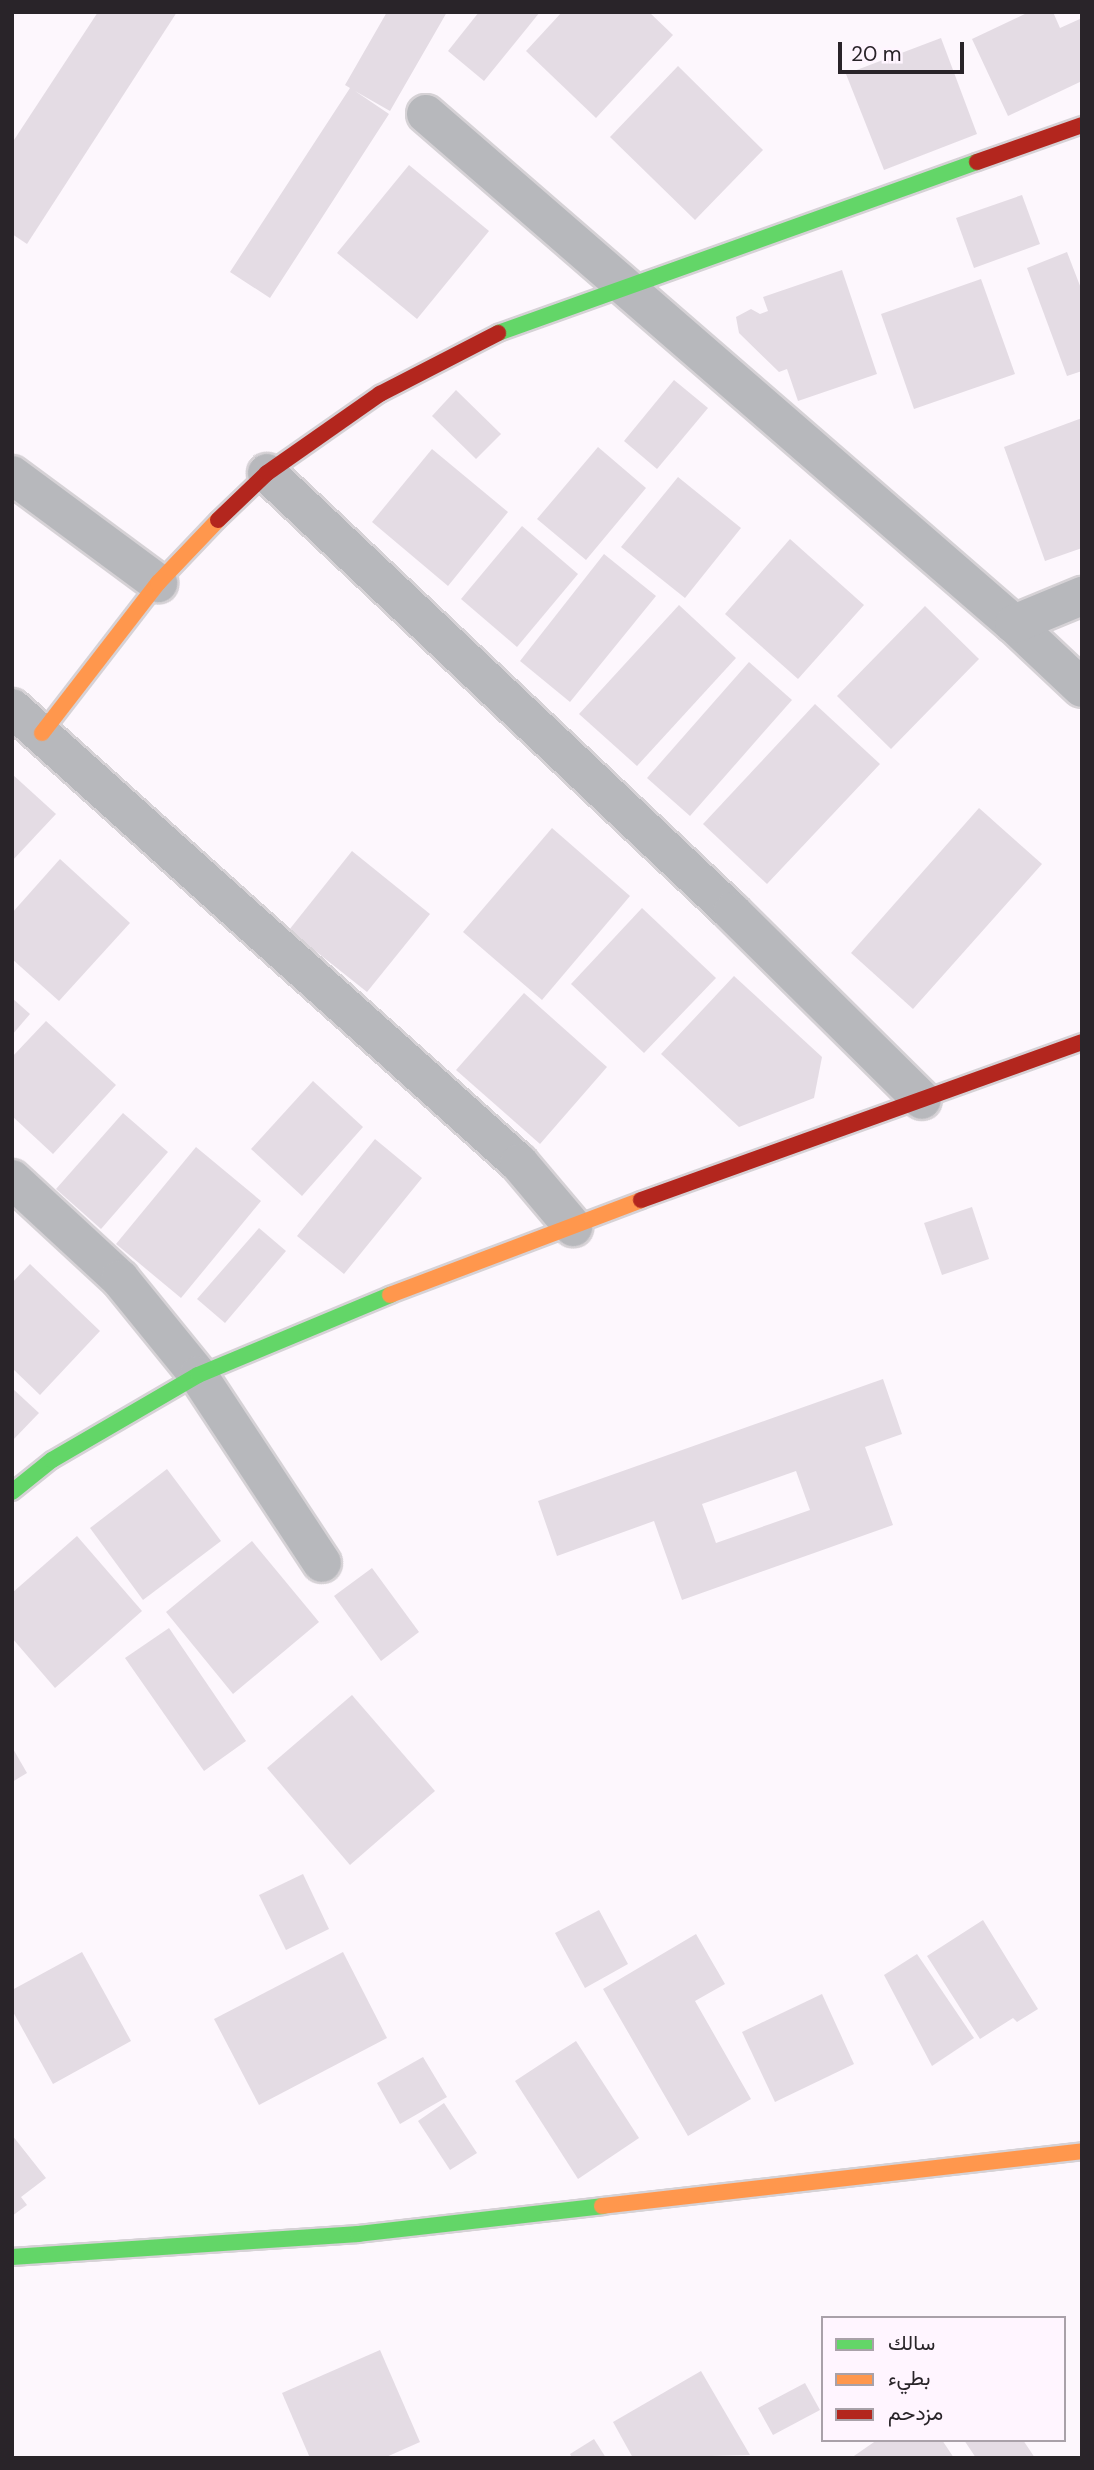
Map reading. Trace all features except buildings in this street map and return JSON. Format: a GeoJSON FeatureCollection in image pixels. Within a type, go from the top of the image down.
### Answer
{"type":"FeatureCollection","features":[{"type":"Feature","properties":{"kind":"street"},"geometry":{"type":"LineString","coordinates":[[426,114],[1014,624],[1082,688]]}},
{"type":"Feature","properties":{"kind":"street"},"geometry":{"type":"LineString","coordinates":[[42,733],[158,583],[267,473],[380,394],[473,343],[623,286],[1082,125]]}},
{"type":"Feature","properties":{"kind":"street"},"geometry":{"type":"LineString","coordinates":[[267,473],[732,912],[922,1100]]}},
{"type":"Feature","properties":{"kind":"street"},"geometry":{"type":"LineString","coordinates":[[12,475],[158,583]]}},
{"type":"Feature","properties":{"kind":"street"},"geometry":{"type":"LineString","coordinates":[[1014,624],[1082,596]]}},
{"type":"Feature","properties":{"kind":"street"},"geometry":{"type":"LineString","coordinates":[[12,708],[519,1163],[573,1227]]}},
{"type":"Feature","properties":{"kind":"street"},"geometry":{"type":"LineString","coordinates":[[12,1492],[52,1460],[198,1375],[352,1308],[922,1100],[1080,1047]]}},
{"type":"Feature","properties":{"kind":"street"},"geometry":{"type":"LineString","coordinates":[[12,1179],[120,1279],[198,1375],[321,1563]]}},
{"type":"Feature","properties":{"kind":"street"},"geometry":{"type":"LineString","coordinates":[[12,2257],[358,2234],[1082,2151]]}},
{"type":"Feature","properties":{"kind":"traffic: fast"},"geometry":{"type":"LineString","coordinates":[[498,333],[977,162]]}},
{"type":"Feature","properties":{"kind":"traffic: fast"},"geometry":{"type":"LineString","coordinates":[[12,1492],[52,1460],[198,1375],[390,1295]]}},
{"type":"Feature","properties":{"kind":"traffic: fast"},"geometry":{"type":"LineString","coordinates":[[12,2257],[358,2234],[602,2206]]}},
{"type":"Feature","properties":{"kind":"traffic: slow"},"geometry":{"type":"LineString","coordinates":[[42,733],[158,583],[218,520]]}},
{"type":"Feature","properties":{"kind":"traffic: slow"},"geometry":{"type":"LineString","coordinates":[[390,1295],[641,1200]]}},
{"type":"Feature","properties":{"kind":"traffic: slow"},"geometry":{"type":"LineString","coordinates":[[602,2206],[1082,2151]]}},
{"type":"Feature","properties":{"kind":"traffic: jam"},"geometry":{"type":"LineString","coordinates":[[977,162],[1082,125]]}},
{"type":"Feature","properties":{"kind":"traffic: jam"},"geometry":{"type":"LineString","coordinates":[[218,520],[267,473],[380,394],[498,333]]}},
{"type":"Feature","properties":{"kind":"traffic: jam"},"geometry":{"type":"LineString","coordinates":[[641,1200],[1082,1042]]}}]}
